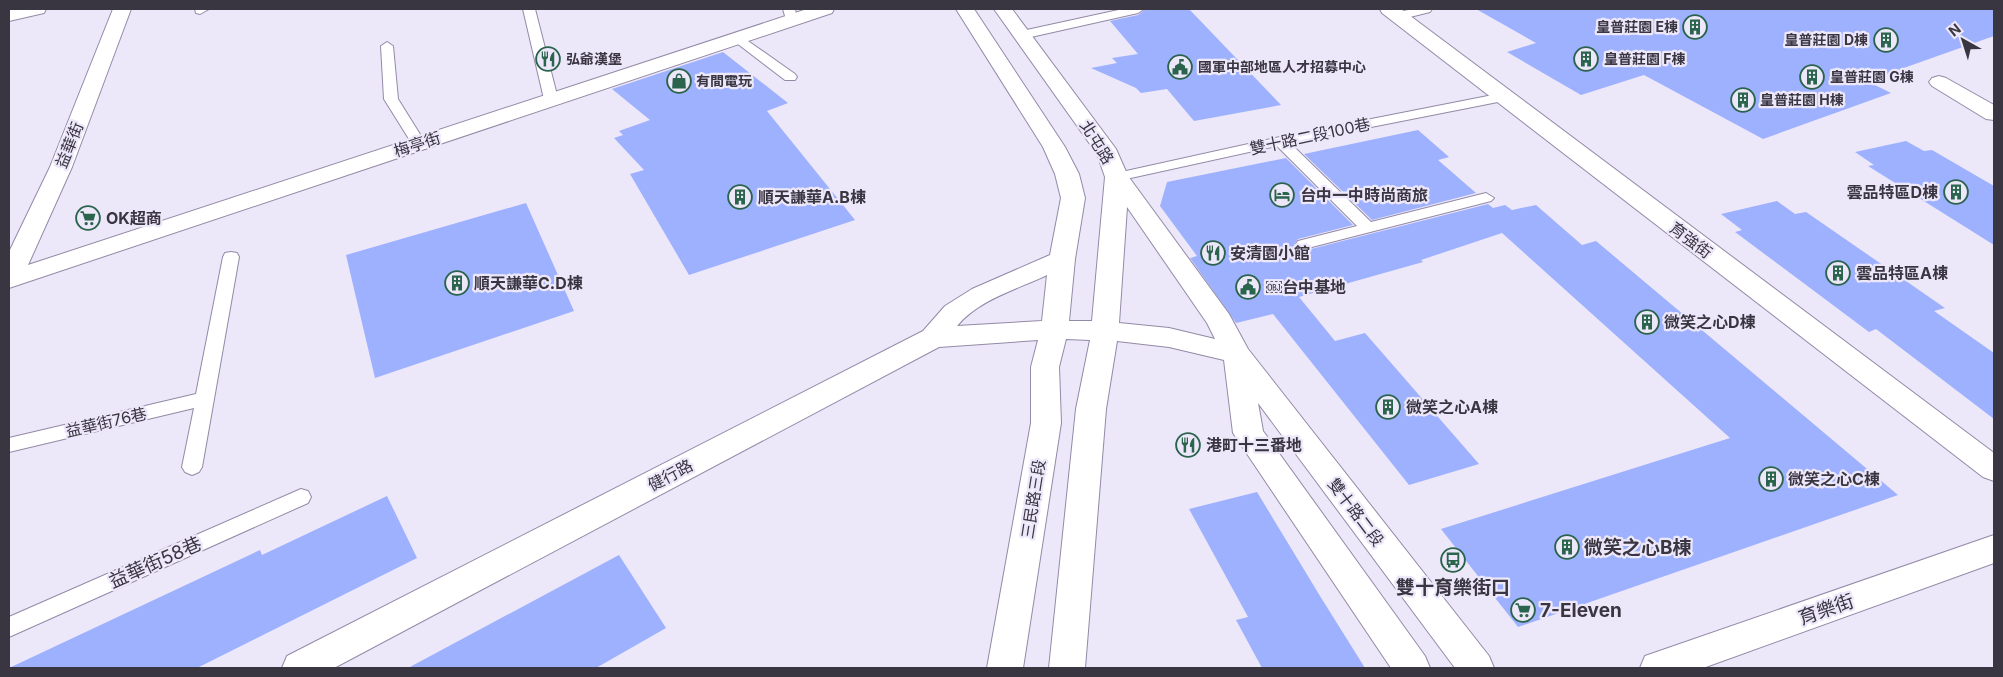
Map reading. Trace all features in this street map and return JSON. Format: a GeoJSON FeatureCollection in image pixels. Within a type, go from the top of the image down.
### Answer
{"type":"FeatureCollection","features":[{"type":"Feature","properties":{"kind":"street"},"geometry":{"type":"LineString","coordinates":[[9,15],[37,9]]}},
{"type":"Feature","properties":{"kind":"street","name":"益華街"},"geometry":{"type":"LineString","coordinates":[[9,279],[61,167],[122,9]]}},
{"type":"Feature","properties":{"kind":"street","name":"梅亭街"},"geometry":{"type":"LineString","coordinates":[[9,279],[738,38],[790,14],[825,9]]}},
{"type":"Feature","properties":{"kind":"street"},"geometry":{"type":"LineString","coordinates":[[965,9],[1054,147],[1067,174],[1074,198],[1062,259],[1054,331],[1105,330],[1160,336],[1237,354]]}},
{"type":"Feature","properties":{"kind":"street","name":"北屯路"},"geometry":{"type":"LineString","coordinates":[[1002,9],[1108,154],[1116,178],[1105,330]]}},
{"type":"Feature","properties":{"kind":"street","name":"育強街"},"geometry":{"type":"LineString","coordinates":[[1394,12],[1994,469]]}},
{"type":"Feature","properties":{"kind":"street"},"geometry":{"type":"LineString","coordinates":[[1940,82],[1994,114]]}},
{"type":"Feature","properties":{"kind":"street","name":"雙十路二段"},"geometry":{"type":"LineString","coordinates":[[1116,178],[1219,320],[1237,354],[1476,668]]}},
{"type":"Feature","properties":{"kind":"street"},"geometry":{"type":"LineString","coordinates":[[932,338],[954,312],[981,295],[1062,259]]}},
{"type":"Feature","properties":{"kind":"street"},"geometry":{"type":"LineString","coordinates":[[1068,668],[1091,408],[1105,330]]}},
{"type":"Feature","properties":{"kind":"street","name":"健行路"},"geometry":{"type":"LineString","coordinates":[[300,668],[932,338],[990,332],[1054,331]]}},
{"type":"Feature","properties":{"kind":"street","name":"三民路三段"},"geometry":{"type":"LineString","coordinates":[[1005,668],[1046,423],[1045,367],[1054,331]]}},
{"type":"Feature","properties":{"kind":"street","name":"雙十路二段"},"geometry":{"type":"LineString","coordinates":[[1237,354],[1248,433],[1412,668]]}},
{"type":"Feature","properties":{"kind":"street","name":"育樂街"},"geometry":{"type":"LineString","coordinates":[[1658,668],[1994,549]]}},
{"type":"Feature","properties":{"kind":"lane"},"geometry":{"type":"LineString","coordinates":[[529,9],[551,99]]}},
{"type":"Feature","properties":{"kind":"lane"},"geometry":{"type":"LineString","coordinates":[[1022,35],[1138,9]]}},
{"type":"Feature","properties":{"kind":"lane"},"geometry":{"type":"LineString","coordinates":[[1394,12],[1426,9]]}},
{"type":"Feature","properties":{"kind":"lane"},"geometry":{"type":"LineString","coordinates":[[738,38],[790,76]]}},
{"type":"Feature","properties":{"kind":"lane"},"geometry":{"type":"LineString","coordinates":[[386,46],[391,99],[419,144]]}},
{"type":"Feature","properties":{"kind":"lane","name":"雙十路二段100巷"},"geometry":{"type":"LineString","coordinates":[[1116,178],[1280,141],[1504,97]]}},
{"type":"Feature","properties":{"kind":"lane"},"geometry":{"type":"LineString","coordinates":[[1280,141],[1368,228]]}},
{"type":"Feature","properties":{"kind":"lane"},"geometry":{"type":"LineString","coordinates":[[1304,244],[1486,198]]}},
{"type":"Feature","properties":{"kind":"lane"},"geometry":{"type":"LineString","coordinates":[[192,467],[231,257]]}},
{"type":"Feature","properties":{"kind":"lane","name":"益華街76巷"},"geometry":{"type":"LineString","coordinates":[[9,445],[204,399]]}},
{"type":"Feature","properties":{"kind":"lane","name":"益華街58巷"},"geometry":{"type":"LineString","coordinates":[[9,627],[301,497]]}},
{"type":"Feature","properties":{"kind":"building","name":"國軍中部地區人才招募中心"},"geometry":{"type":"Polygon","coordinates":[[[1146,9],[1189,9],[1281,105],[1194,121],[1167,89],[1141,93],[1136,88],[1091,68],[1117,63],[1112,58],[1138,54],[1110,21],[1138,15],[1146,9]]]}},
{"type":"Feature","properties":{"kind":"building"},"geometry":{"type":"Polygon","coordinates":[[[1476,9],[1994,9],[1994,36],[1867,81],[1891,93],[1763,139],[1644,75],[1581,95],[1507,52],[1536,43],[1476,9]]]}},
{"type":"Feature","properties":{"kind":"building","name":"順天謙華A.B棟"},"geometry":{"type":"Polygon","coordinates":[[[723,52],[788,103],[767,111],[855,220],[689,275],[630,174],[644,170],[614,138],[623,135],[619,131],[650,120],[612,89],[723,52]]]}},
{"type":"Feature","properties":{"kind":"building"},"geometry":{"type":"Polygon","coordinates":[[[1418,130],[1449,157],[1438,160],[1476,193],[1372,220],[1304,154],[1418,130]]]}},
{"type":"Feature","properties":{"kind":"building","name":"雲品特區D棟"},"geometry":{"type":"Polygon","coordinates":[[[1906,141],[1924,151],[1932,150],[1994,186],[1994,245],[1868,166],[1874,165],[1855,152],[1906,141]]]}},
{"type":"Feature","properties":{"kind":"building"},"geometry":{"type":"Polygon","coordinates":[[[1286,158],[1353,225],[1298,239],[1294,245],[1303,251],[1488,204],[1493,208],[1505,205],[1512,210],[1536,205],[1582,245],[1596,241],[1898,495],[1518,627],[1441,529],[1730,438],[1502,233],[1421,260],[1423,262],[1299,297],[1335,341],[1365,333],[1479,464],[1409,485],[1273,314],[1236,323],[1190,258],[1197,256],[1160,206],[1167,182],[1286,158]]]}},
{"type":"Feature","properties":{"kind":"building","name":"雲品特區A棟"},"geometry":{"type":"Polygon","coordinates":[[[1777,201],[1795,214],[1806,212],[1945,308],[1934,311],[1994,353],[1994,419],[1876,329],[1869,332],[1735,232],[1742,230],[1721,214],[1777,201]]]}},
{"type":"Feature","properties":{"kind":"building","name":"順天謙華C.D棟"},"geometry":{"type":"Polygon","coordinates":[[[526,203],[574,311],[375,378],[346,255],[526,203]]]}},
{"type":"Feature","properties":{"kind":"building"},"geometry":{"type":"Polygon","coordinates":[[[1257,492],[1365,668],[1262,668],[1236,620],[1248,617],[1189,509],[1257,492]]]}},
{"type":"Feature","properties":{"kind":"building"},"geometry":{"type":"Polygon","coordinates":[[[387,496],[417,558],[197,668],[9,668],[260,550],[262,555],[387,496]]]}},
{"type":"Feature","properties":{"kind":"building"},"geometry":{"type":"Polygon","coordinates":[[[619,555],[666,628],[596,668],[408,668],[619,555]]]}},
{"type":"Feature","properties":{"kind":"place","name":"皇普莊園 E棟"},"geometry":{"type":"Point","coordinates":[1695,27]}},
{"type":"Feature","properties":{"kind":"place","name":"皇普莊園 D棟"},"geometry":{"type":"Point","coordinates":[1886,40]}},
{"type":"Feature","properties":{"kind":"place","name":"弘爺漢堡"},"geometry":{"type":"Point","coordinates":[548,59]}},
{"type":"Feature","properties":{"kind":"place","name":"皇普莊園 F棟"},"geometry":{"type":"Point","coordinates":[1586,59]}},
{"type":"Feature","properties":{"kind":"place","name":"國軍中部地區人才招募中心"},"geometry":{"type":"Point","coordinates":[1180,67]}},
{"type":"Feature","properties":{"kind":"place","name":"皇普莊園 G棟"},"geometry":{"type":"Point","coordinates":[1812,77]}},
{"type":"Feature","properties":{"kind":"place","name":"有間電玩"},"geometry":{"type":"Point","coordinates":[679,81]}},
{"type":"Feature","properties":{"kind":"place","name":"皇普莊園 H棟"},"geometry":{"type":"Point","coordinates":[1743,100]}},
{"type":"Feature","properties":{"kind":"place","name":"雲品特區D棟"},"geometry":{"type":"Point","coordinates":[1956,192]}},
{"type":"Feature","properties":{"kind":"place","name":"台中一中時尚商旅"},"geometry":{"type":"Point","coordinates":[1282,195]}},
{"type":"Feature","properties":{"kind":"place","name":"順天謙華A.B棟"},"geometry":{"type":"Point","coordinates":[740,197]}},
{"type":"Feature","properties":{"kind":"place","name":"OK超商"},"geometry":{"type":"Point","coordinates":[88,218]}},
{"type":"Feature","properties":{"kind":"place","name":"安清園小館"},"geometry":{"type":"Point","coordinates":[1213,253]}},
{"type":"Feature","properties":{"kind":"place","name":"雲品特區A棟"},"geometry":{"type":"Point","coordinates":[1838,273]}},
{"type":"Feature","properties":{"kind":"place","name":"順天謙華C.D棟"},"geometry":{"type":"Point","coordinates":[457,283]}},
{"type":"Feature","properties":{"kind":"place","name":"￼台中基地"},"geometry":{"type":"Point","coordinates":[1248,287]}},
{"type":"Feature","properties":{"kind":"place","name":"微笑之心D棟"},"geometry":{"type":"Point","coordinates":[1647,322]}},
{"type":"Feature","properties":{"kind":"place","name":"微笑之心A棟"},"geometry":{"type":"Point","coordinates":[1388,407]}},
{"type":"Feature","properties":{"kind":"place","name":"港町十三番地"},"geometry":{"type":"Point","coordinates":[1188,445]}},
{"type":"Feature","properties":{"kind":"place","name":"微笑之心C棟"},"geometry":{"type":"Point","coordinates":[1771,479]}},
{"type":"Feature","properties":{"kind":"place","name":"微笑之心B棟"},"geometry":{"type":"Point","coordinates":[1567,547]}},
{"type":"Feature","properties":{"kind":"place","name":"雙十育樂街口"},"geometry":{"type":"Point","coordinates":[1453,560]}},
{"type":"Feature","properties":{"kind":"place","name":"7-Eleven"},"geometry":{"type":"Point","coordinates":[1523,610]}}]}
